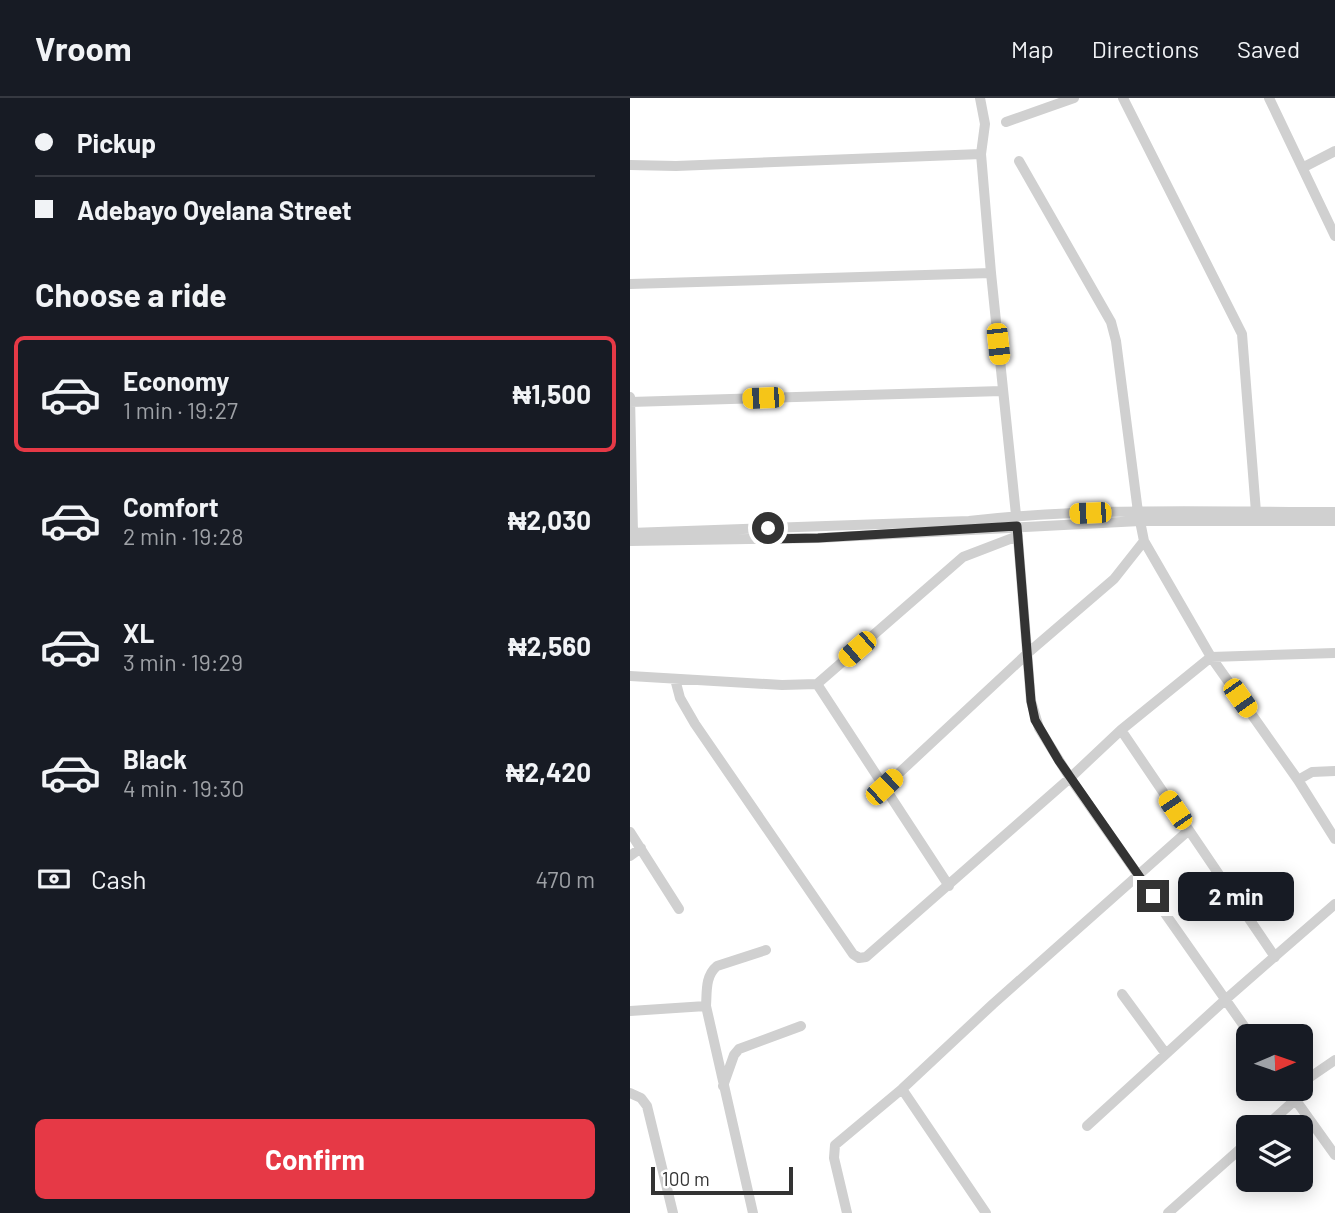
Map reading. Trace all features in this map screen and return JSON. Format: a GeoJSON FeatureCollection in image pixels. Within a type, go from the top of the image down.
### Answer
{"type":"FeatureCollection","features":[{"type":"Feature","properties":{"kind":"street"},"geometry":{"type":"LineString","coordinates":[[980,98],[985,124],[981,154],[991,273],[1029,652],[1031,701],[1035,720],[1070,778],[1243,1024]]}},
{"type":"Feature","properties":{"kind":"street"},"geometry":{"type":"LineString","coordinates":[[1006,122],[1074,98]]}},
{"type":"Feature","properties":{"kind":"street"},"geometry":{"type":"LineString","coordinates":[[1123,98],[1242,334],[1256,512]]}},
{"type":"Feature","properties":{"kind":"street"},"geometry":{"type":"LineString","coordinates":[[1269,98],[1335,236]]}},
{"type":"Feature","properties":{"kind":"street"},"geometry":{"type":"LineString","coordinates":[[1304,167],[1335,151]]}},
{"type":"Feature","properties":{"kind":"street"},"geometry":{"type":"LineString","coordinates":[[630,165],[676,166],[981,154]]}},
{"type":"Feature","properties":{"kind":"street"},"geometry":{"type":"LineString","coordinates":[[1019,161],[1111,322],[1116,341],[1144,541],[1211,657],[1298,780],[1335,839]]}},
{"type":"Feature","properties":{"kind":"street"},"geometry":{"type":"LineString","coordinates":[[630,284],[991,273]]}},
{"type":"Feature","properties":{"kind":"street"},"geometry":{"type":"LineString","coordinates":[[1002,391],[630,400],[631,536],[768,533],[818,538],[1139,516],[1335,521]]}},
{"type":"Feature","properties":{"kind":"street"},"geometry":{"type":"LineString","coordinates":[[1164,516],[1335,512]]}},
{"type":"Feature","properties":{"kind":"street"},"geometry":{"type":"LineString","coordinates":[[630,676],[817,684],[963,557],[1017,526]]}},
{"type":"Feature","properties":{"kind":"street"},"geometry":{"type":"LineString","coordinates":[[884,787],[1029,652],[1114,579],[1144,541]]}},
{"type":"Feature","properties":{"kind":"street"},"geometry":{"type":"LineString","coordinates":[[675,679],[686,712],[853,954],[859,958],[873,954],[1121,730],[1211,657],[1335,653]]}},
{"type":"Feature","properties":{"kind":"street"},"geometry":{"type":"LineString","coordinates":[[817,684],[949,886]]}},
{"type":"Feature","properties":{"kind":"street"},"geometry":{"type":"LineString","coordinates":[[1121,730],[1275,957]]}},
{"type":"Feature","properties":{"kind":"street"},"geometry":{"type":"LineString","coordinates":[[1298,780],[1312,772],[1335,771]]}},
{"type":"Feature","properties":{"kind":"street"},"geometry":{"type":"LineString","coordinates":[[847,1213],[834,1158],[835,1145],[902,1089],[993,1004],[1189,830]]}},
{"type":"Feature","properties":{"kind":"street"},"geometry":{"type":"LineString","coordinates":[[630,832],[679,908]]}},
{"type":"Feature","properties":{"kind":"street"},"geometry":{"type":"LineString","coordinates":[[630,856],[641,848]]}},
{"type":"Feature","properties":{"kind":"street"},"geometry":{"type":"LineString","coordinates":[[1087,1126],[1335,904]]}},
{"type":"Feature","properties":{"kind":"street"},"geometry":{"type":"LineString","coordinates":[[754,1213],[706,1006],[708,977],[712,970],[766,950]]}},
{"type":"Feature","properties":{"kind":"street"},"geometry":{"type":"LineString","coordinates":[[1122,994],[1166,1054]]}},
{"type":"Feature","properties":{"kind":"street"},"geometry":{"type":"LineString","coordinates":[[630,1011],[706,1006]]}},
{"type":"Feature","properties":{"kind":"street"},"geometry":{"type":"LineString","coordinates":[[723,1086],[734,1055],[739,1049],[802,1026]]}},
{"type":"Feature","properties":{"kind":"street"},"geometry":{"type":"LineString","coordinates":[[1313,1075],[1335,1060]]}},
{"type":"Feature","properties":{"kind":"street"},"geometry":{"type":"LineString","coordinates":[[902,1089],[986,1213]]}},
{"type":"Feature","properties":{"kind":"street"},"geometry":{"type":"LineString","coordinates":[[630,1093],[641,1098],[647,1106],[673,1213]]}},
{"type":"Feature","properties":{"kind":"street"},"geometry":{"type":"LineString","coordinates":[[1297,1101],[1335,1155]]}},
{"type":"Feature","properties":{"kind":"street"},"geometry":{"type":"LineString","coordinates":[[1168,1213],[1236,1153]]}},
{"type":"Feature","properties":{"kind":"route"},"geometry":{"type":"LineString","coordinates":[[768,528],[768,539],[1017,526],[1031,701],[1035,720],[1070,778],[1153,896]]}}]}
